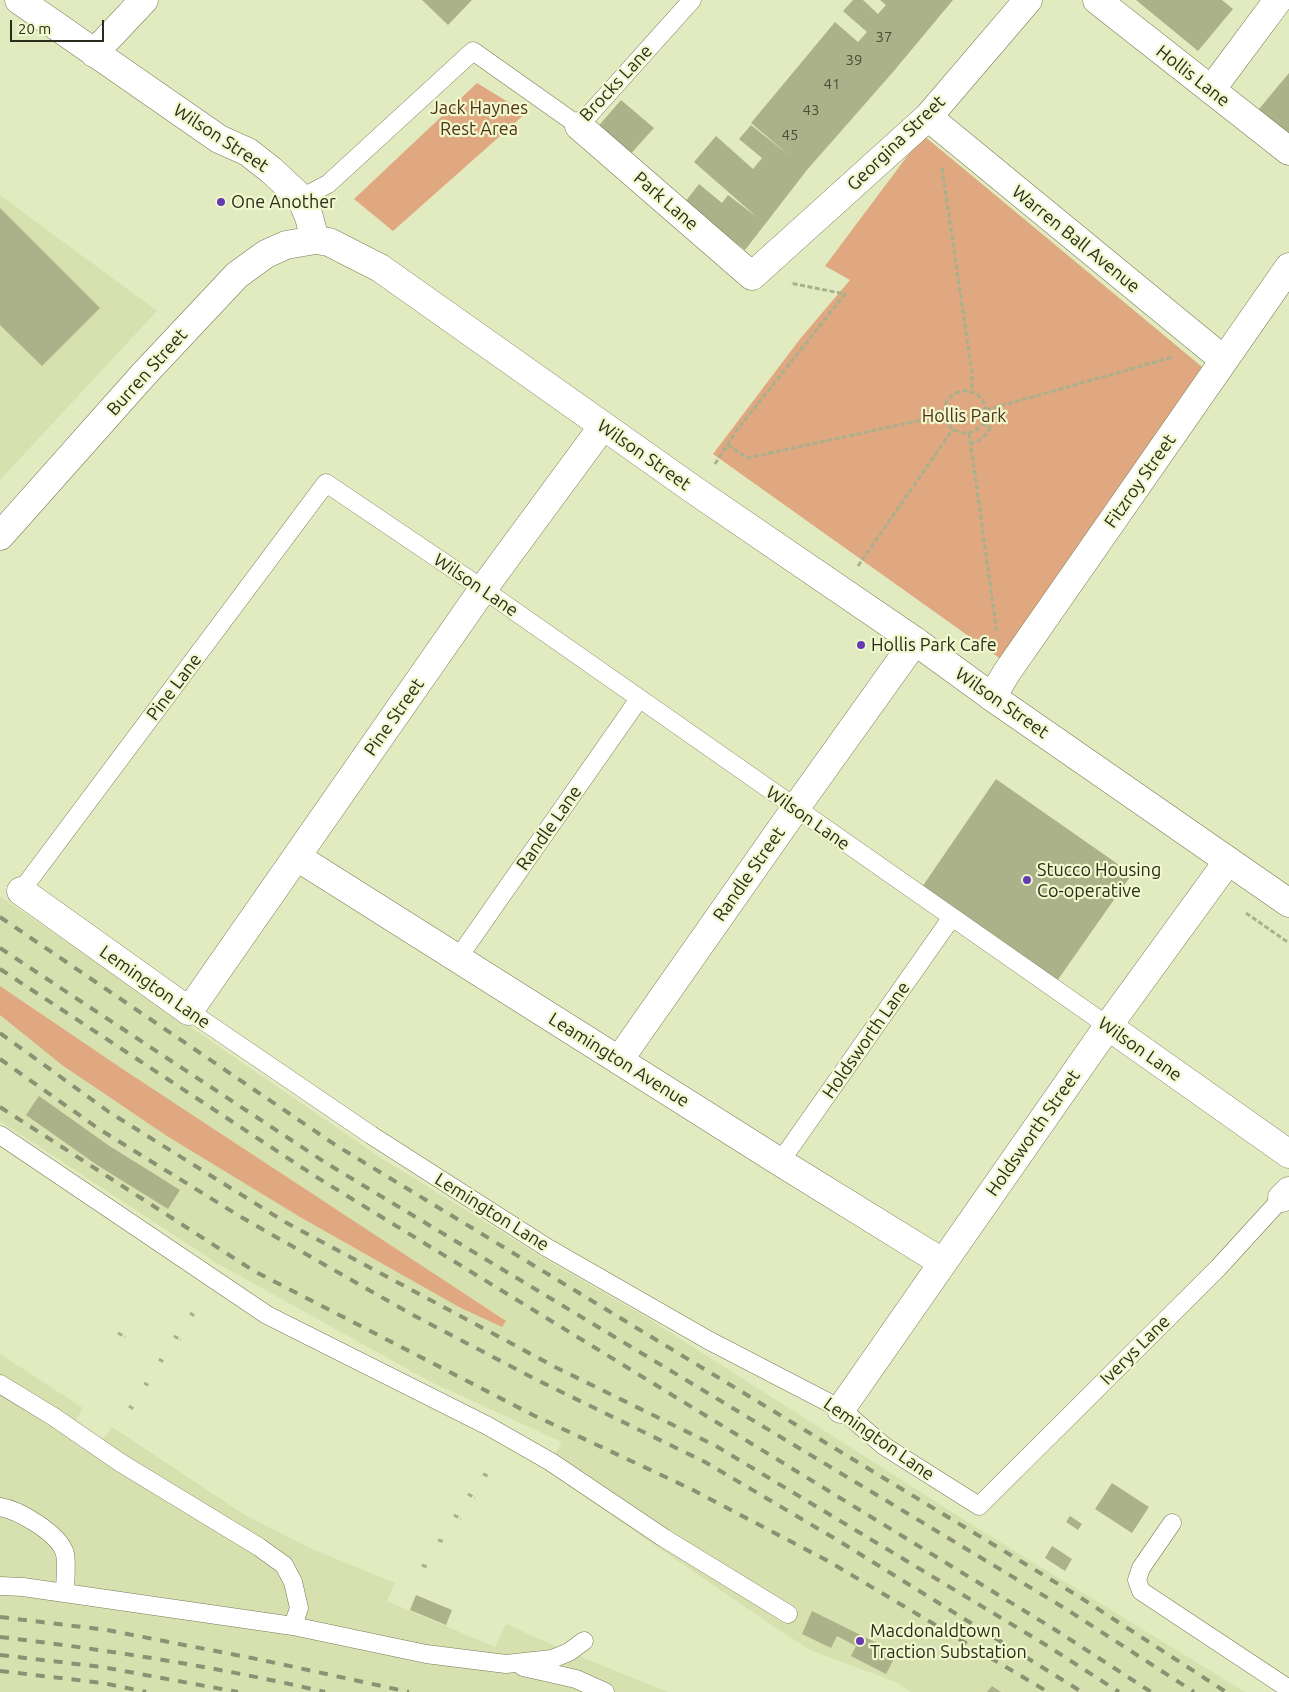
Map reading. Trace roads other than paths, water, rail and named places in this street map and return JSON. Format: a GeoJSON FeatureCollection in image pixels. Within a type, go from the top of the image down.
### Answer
{"type":"FeatureCollection","features":[{"type":"Feature","properties":{"kind":"street","name":"Wilson Street"},"geometry":{"type":"LineString","coordinates":[[18,0],[219,138],[248,152],[271,170],[301,198],[309,217],[315,240],[329,242],[370,262],[1289,903]]}},
{"type":"Feature","properties":{"kind":"street"},"geometry":{"type":"LineString","coordinates":[[94,52],[144,0]]}},
{"type":"Feature","properties":{"kind":"street","name":"Georgina Street"},"geometry":{"type":"LineString","coordinates":[[752,276],[928,117],[1028,0]]}},
{"type":"Feature","properties":{"kind":"street","name":"Hollis Lane"},"geometry":{"type":"LineString","coordinates":[[1098,0],[1289,151]]}},
{"type":"Feature","properties":{"kind":"street"},"geometry":{"type":"LineString","coordinates":[[1211,90],[1278,0]]}},
{"type":"Feature","properties":{"kind":"street","name":"Warren Ball Avenue"},"geometry":{"type":"LineString","coordinates":[[928,117],[1224,360]]}},
{"type":"Feature","properties":{"kind":"street","name":"Park Lane"},"geometry":{"type":"LineString","coordinates":[[579,126],[752,276]]}},
{"type":"Feature","properties":{"kind":"street","name":"Burren Street"},"geometry":{"type":"LineString","coordinates":[[0,536],[137,382],[237,275],[266,254],[286,245],[315,240]]}},
{"type":"Feature","properties":{"kind":"street","name":"Fitzroy Street"},"geometry":{"type":"LineString","coordinates":[[992,696],[1289,267]]}},
{"type":"Feature","properties":{"kind":"street","name":"Pine Street"},"geometry":{"type":"LineString","coordinates":[[189,1011],[483,589],[603,426]]}},
{"type":"Feature","properties":{"kind":"street","name":"Randle Street"},"geometry":{"type":"LineString","coordinates":[[619,1060],[915,641]]}},
{"type":"Feature","properties":{"kind":"street","name":"Leamington Avenue"},"geometry":{"type":"LineString","coordinates":[[297,856],[780,1162],[942,1262]]}},
{"type":"Feature","properties":{"kind":"street","name":"Holdsworth Street"},"geometry":{"type":"LineString","coordinates":[[840,1409],[1108,1026],[1228,861]]}},
{"type":"Feature","properties":{"kind":"street","name":"Lemington Lane"},"geometry":{"type":"LineString","coordinates":[[21,891],[189,1011]]}},
{"type":"Feature","properties":{"kind":"street","name":"Wilson Lane"},"geometry":{"type":"LineString","coordinates":[[1108,1026],[1289,1154]]}},
{"type":"Feature","properties":{"kind":"lane","name":"Brocks Lane"},"geometry":{"type":"LineString","coordinates":[[301,198],[328,184],[473,51],[579,126],[692,0]]}},
{"type":"Feature","properties":{"kind":"lane","name":"Wilson Lane"},"geometry":{"type":"LineString","coordinates":[[326,483],[483,589],[795,809],[1108,1026]]}},
{"type":"Feature","properties":{"kind":"lane","name":"Pine Lane"},"geometry":{"type":"LineString","coordinates":[[21,891],[326,483]]}},
{"type":"Feature","properties":{"kind":"lane","name":"Randle Lane"},"geometry":{"type":"LineString","coordinates":[[458,958],[640,699]]}},
{"type":"Feature","properties":{"kind":"lane","name":"Holdsworth Lane"},"geometry":{"type":"LineString","coordinates":[[780,1162],[952,917]]}},
{"type":"Feature","properties":{"kind":"lane","name":"Lemington Lane"},"geometry":{"type":"LineString","coordinates":[[189,1011],[371,1135],[546,1248],[708,1340],[840,1409],[884,1446],[979,1506]]}},
{"type":"Feature","properties":{"kind":"lane"},"geometry":{"type":"LineString","coordinates":[[0,1135],[267,1315],[488,1426],[551,1462],[664,1538],[788,1614]]}},
{"type":"Feature","properties":{"kind":"lane","name":"Iverys Lane"},"geometry":{"type":"LineString","coordinates":[[979,1506],[1218,1268],[1286,1195]]}},
{"type":"Feature","properties":{"kind":"lane"},"geometry":{"type":"LineString","coordinates":[[0,1384],[54,1417],[121,1464],[259,1547],[284,1566],[293,1582],[299,1608],[293,1626]]}},
{"type":"Feature","properties":{"kind":"lane"},"geometry":{"type":"LineString","coordinates":[[0,1507],[36,1521],[56,1540],[65,1553],[65,1593]]}},
{"type":"Feature","properties":{"kind":"lane"},"geometry":{"type":"LineString","coordinates":[[1172,1523],[1141,1568],[1137,1580],[1141,1591],[1289,1689]]}},
{"type":"Feature","properties":{"kind":"lane"},"geometry":{"type":"LineString","coordinates":[[0,1586],[23,1587],[293,1626],[426,1654],[506,1664],[576,1679],[605,1692]]}},
{"type":"Feature","properties":{"kind":"lane"},"geometry":{"type":"LineString","coordinates":[[506,1664],[552,1660],[569,1652],[584,1641]]}},
{"type":"Feature","properties":{"kind":"railway"},"geometry":{"type":"LineString","coordinates":[[0,917],[337,1146],[1078,1596],[1226,1692]]}},
{"type":"Feature","properties":{"kind":"railway"},"geometry":{"type":"LineString","coordinates":[[0,948],[326,1163],[1066,1609],[1194,1692]]}},
{"type":"Feature","properties":{"kind":"railway"},"geometry":{"type":"LineString","coordinates":[[0,969],[318,1178],[1054,1629],[1151,1692]]}},
{"type":"Feature","properties":{"kind":"railway"},"geometry":{"type":"LineString","coordinates":[[0,1033],[109,1112],[285,1222],[557,1368],[716,1446],[1046,1645],[1119,1692]]}},
{"type":"Feature","properties":{"kind":"railway"},"geometry":{"type":"LineString","coordinates":[[0,1059],[99,1129],[241,1217],[411,1314],[535,1379],[705,1462],[839,1541],[1082,1692]]}},
{"type":"Feature","properties":{"kind":"railway"},"geometry":{"type":"LineString","coordinates":[[0,1107],[254,1271],[533,1415],[691,1489],[828,1561],[1048,1692]]}},
{"type":"Feature","properties":{"kind":"railway"},"geometry":{"type":"LineString","coordinates":[[0,1617],[107,1630],[262,1660],[409,1692]]}},
{"type":"Feature","properties":{"kind":"railway"},"geometry":{"type":"LineString","coordinates":[[0,1637],[163,1660],[325,1692]]}},
{"type":"Feature","properties":{"kind":"railway"},"geometry":{"type":"LineString","coordinates":[[0,1655],[102,1667],[238,1692]]}},
{"type":"Feature","properties":{"kind":"railway"},"geometry":{"type":"LineString","coordinates":[[0,1671],[103,1683],[146,1692]]}},
{"type":"Feature","properties":{"kind":"place","name":"One Another"},"geometry":{"type":"Point","coordinates":[221,202]}},
{"type":"Feature","properties":{"kind":"place","name":"Hollis Park Cafe"},"geometry":{"type":"Point","coordinates":[861,645]}},
{"type":"Feature","properties":{"kind":"place","name":"Stucco Housing Co-operative"},"geometry":{"type":"Point","coordinates":[1027,880]}},
{"type":"Feature","properties":{"kind":"place","name":"Macdonaldtown Traction Substation"},"geometry":{"type":"Point","coordinates":[860,1641]}},
{"type":"Feature","properties":{"kind":"park label","name":"Jack Haynes Rest Area"},"geometry":{"type":"Point","coordinates":[479,118]}},
{"type":"Feature","properties":{"kind":"park label","name":"Hollis Park"},"geometry":{"type":"Point","coordinates":[964,416]}}]}
